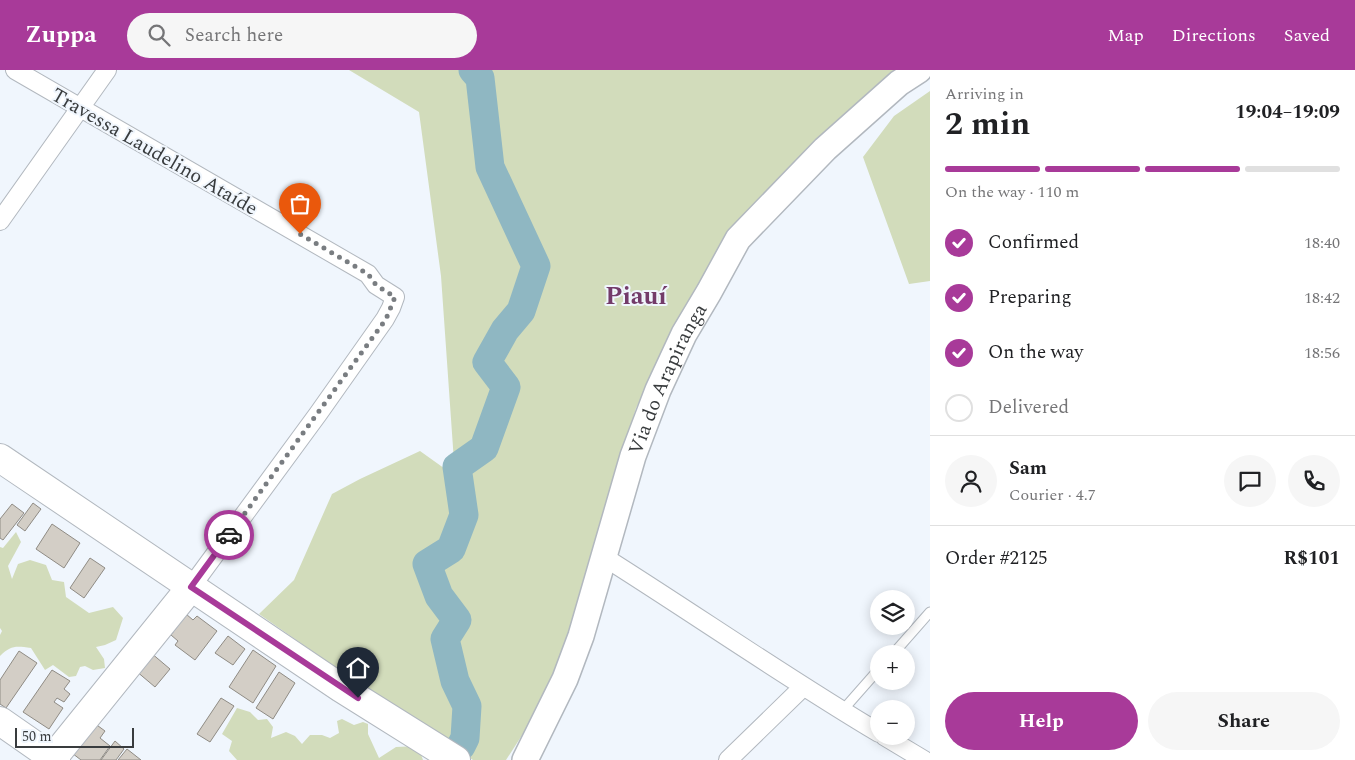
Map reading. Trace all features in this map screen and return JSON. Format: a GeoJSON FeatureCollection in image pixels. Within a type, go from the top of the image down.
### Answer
{"type":"FeatureCollection","features":[{"type":"Feature","properties":{"kind":"main road"},"geometry":{"type":"LineString","coordinates":[[0,458],[341,688],[456,760]]}},
{"type":"Feature","properties":{"kind":"main road"},"geometry":{"type":"LineString","coordinates":[[0,721],[53,759],[191,587]]}},
{"type":"Feature","properties":{"kind":"street","name":"Travessa Laudelino Ataíde"},"geometry":{"type":"LineString","coordinates":[[15,70],[368,274],[376,285],[395,297],[386,319],[191,587]]}},
{"type":"Feature","properties":{"kind":"street"},"geometry":{"type":"LineString","coordinates":[[0,221],[107,70]]}},
{"type":"Feature","properties":{"kind":"street","name":"Via do Arapiranga"},"geometry":{"type":"LineString","coordinates":[[525,760],[568,670],[581,636],[633,456],[658,390],[684,334],[710,292],[738,239],[825,149],[899,84],[920,70]]}},
{"type":"Feature","properties":{"kind":"street"},"geometry":{"type":"LineString","coordinates":[[604,557],[803,687],[870,728]]}},
{"type":"Feature","properties":{"kind":"street"},"geometry":{"type":"LineString","coordinates":[[728,760],[803,687]]}},
{"type":"Feature","properties":{"kind":"street"},"geometry":{"type":"LineString","coordinates":[[899,745],[924,760]]}},
{"type":"Feature","properties":{"kind":"lane"},"geometry":{"type":"LineString","coordinates":[[901,645],[930,612]]}},
{"type":"Feature","properties":{"kind":"lane"},"geometry":{"type":"LineString","coordinates":[[842,711],[870,679]]}},
{"type":"Feature","properties":{"kind":"green space"},"geometry":{"type":"Polygon","coordinates":[[[349,70],[904,70],[863,98],[708,271],[636,408],[555,684],[506,760],[473,760],[408,718],[259,614],[294,580],[332,494],[420,451],[455,476],[441,276],[419,112],[349,70]]]}},
{"type":"Feature","properties":{"kind":"green space"},"geometry":{"type":"Polygon","coordinates":[[[930,91],[930,281],[909,284],[863,157],[894,116],[930,91]]]}},
{"type":"Feature","properties":{"kind":"green space"},"geometry":{"type":"Polygon","coordinates":[[[16,532],[21,542],[8,566],[12,579],[18,564],[30,560],[46,565],[52,580],[64,582],[66,597],[89,613],[113,607],[123,618],[116,640],[96,647],[104,659],[105,668],[93,670],[85,666],[80,667],[76,676],[69,677],[53,665],[45,670],[31,648],[14,647],[0,656],[0,635],[2,631],[0,628],[0,547],[3,548],[16,532]]]}},
{"type":"Feature","properties":{"kind":"green space"},"geometry":{"type":"Polygon","coordinates":[[[237,708],[250,712],[258,720],[267,719],[273,727],[271,738],[286,732],[295,736],[302,744],[310,735],[322,735],[330,738],[339,733],[337,721],[342,719],[354,725],[363,722],[368,724],[368,734],[379,758],[396,747],[418,746],[423,760],[237,760],[229,751],[232,741],[222,734],[237,708]]]}},
{"type":"Feature","properties":{"kind":"building"},"geometry":{"type":"Polygon","coordinates":[[[33,503],[41,509],[25,531],[17,525],[33,503]]]}},
{"type":"Feature","properties":{"kind":"building"},"geometry":{"type":"Polygon","coordinates":[[[12,504],[24,513],[3,540],[0,538],[0,519],[12,504]]]}},
{"type":"Feature","properties":{"kind":"building"},"geometry":{"type":"Polygon","coordinates":[[[52,524],[80,543],[64,568],[36,549],[52,524]]]}},
{"type":"Feature","properties":{"kind":"building"},"geometry":{"type":"Polygon","coordinates":[[[90,558],[105,568],[84,598],[70,588],[90,558]]]}},
{"type":"Feature","properties":{"kind":"building"},"geometry":{"type":"Polygon","coordinates":[[[186,614],[193,620],[197,616],[217,631],[195,660],[175,645],[178,641],[171,635],[186,614]]]}},
{"type":"Feature","properties":{"kind":"building"},"geometry":{"type":"Polygon","coordinates":[[[228,636],[245,649],[233,665],[215,653],[228,636]]]}},
{"type":"Feature","properties":{"kind":"building"},"geometry":{"type":"Polygon","coordinates":[[[144,647],[170,669],[155,687],[129,665],[144,647]]]}},
{"type":"Feature","properties":{"kind":"building"},"geometry":{"type":"Polygon","coordinates":[[[253,650],[276,666],[253,703],[229,687],[253,650]]]}},
{"type":"Feature","properties":{"kind":"building"},"geometry":{"type":"Polygon","coordinates":[[[19,651],[37,663],[6,708],[0,704],[0,680],[19,651]]]}},
{"type":"Feature","properties":{"kind":"building"},"geometry":{"type":"Polygon","coordinates":[[[52,670],[70,681],[64,689],[70,694],[64,702],[57,698],[54,702],[63,708],[49,729],[23,712],[52,670]]]}},
{"type":"Feature","properties":{"kind":"building"},"geometry":{"type":"Polygon","coordinates":[[[279,672],[295,683],[273,719],[256,708],[279,672]]]}},
{"type":"Feature","properties":{"kind":"building"},"geometry":{"type":"Polygon","coordinates":[[[221,698],[234,706],[210,742],[197,734],[221,698]]]}},
{"type":"Feature","properties":{"kind":"building"},"geometry":{"type":"Polygon","coordinates":[[[90,720],[105,731],[100,738],[110,746],[100,760],[81,760],[68,750],[90,720]]]}},
{"type":"Feature","properties":{"kind":"building"},"geometry":{"type":"Polygon","coordinates":[[[115,741],[124,749],[116,760],[101,760],[115,741]]]}},
{"type":"Feature","properties":{"kind":"building"},"geometry":{"type":"Polygon","coordinates":[[[127,749],[141,760],[118,760],[127,749]]]}},
{"type":"Feature","properties":{"kind":"waterway"},"geometry":{"type":"LineString","coordinates":[[461,746],[465,738],[467,706],[455,681],[445,639],[457,620],[439,596],[427,564],[451,549],[464,515],[457,467],[484,448],[506,387],[487,362],[505,330],[521,311],[536,266],[490,167],[480,78],[473,70]]}},
{"type":"Feature","properties":{"kind":"way so far"},"geometry":{"type":"LineString","coordinates":[[229,535],[386,319],[395,297],[376,285],[368,274],[300,234]]}},
{"type":"Feature","properties":{"kind":"district","name":"Piauí"},"geometry":{"type":"Point","coordinates":[636,295]}},
{"type":"Feature","properties":{"kind":"route"},"geometry":{"type":"LineString","coordinates":[[229,535],[191,587],[358,698]]}}]}
